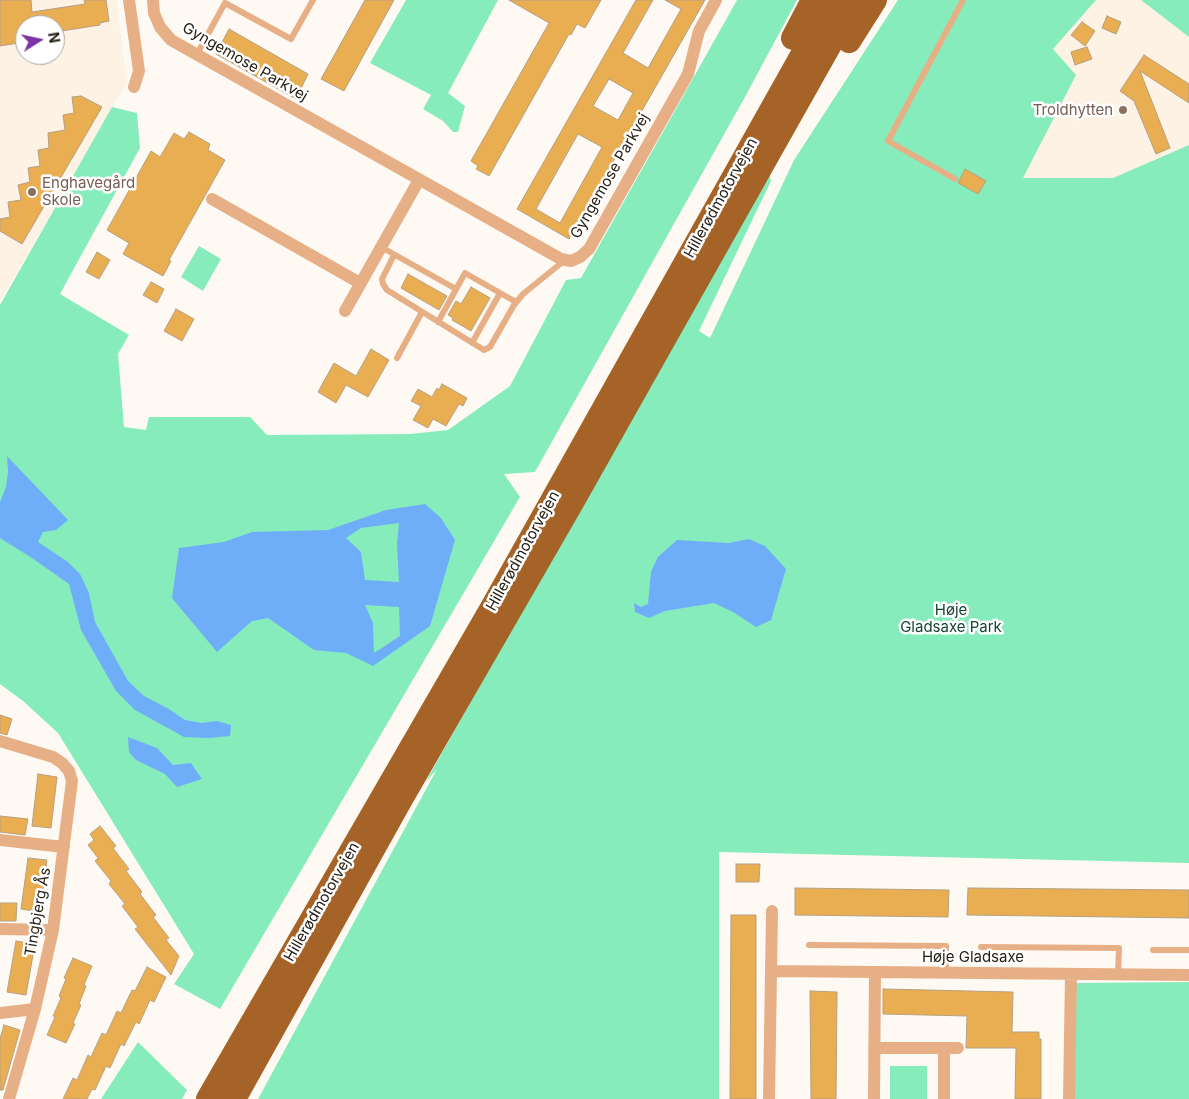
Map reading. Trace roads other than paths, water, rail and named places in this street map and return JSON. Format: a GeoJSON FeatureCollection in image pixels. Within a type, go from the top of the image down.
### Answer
{"type":"FeatureCollection","features":[{"type":"Feature","properties":{"kind":"highway"},"geometry":{"type":"LineString","coordinates":[[642,339],[813,0]]}},
{"type":"Feature","properties":{"kind":"highway","name":"Hillerødmotorvejen"},"geometry":{"type":"LineString","coordinates":[[208,1099],[493,606],[833,0]]}},
{"type":"Feature","properties":{"kind":"highway","name":"Hillerødmotorvejen"},"geometry":{"type":"LineString","coordinates":[[234,1099],[400,801],[574,499],[855,0]]}},
{"type":"Feature","properties":{"kind":"highway"},"geometry":{"type":"LineString","coordinates":[[732,217],[799,120],[875,0]]}},
{"type":"Feature","properties":{"kind":"street"},"geometry":{"type":"LineString","coordinates":[[129,0],[139,71],[134,87]]}},
{"type":"Feature","properties":{"kind":"street","name":"Gyngemose Parkvej"},"geometry":{"type":"LineString","coordinates":[[153,0],[154,13],[160,27],[171,40],[419,180],[561,258],[571,261],[589,248],[688,74],[699,31],[716,0]]}},
{"type":"Feature","properties":{"kind":"street"},"geometry":{"type":"LineString","coordinates":[[345,311],[419,180]]}},
{"type":"Feature","properties":{"kind":"street"},"geometry":{"type":"LineString","coordinates":[[212,198],[360,283]]}},
{"type":"Feature","properties":{"kind":"street","name":"Tingbjerg Ås"},"geometry":{"type":"LineString","coordinates":[[0,741],[53,758],[62,763],[69,771],[72,781],[53,930],[35,1009],[9,1099]]}},
{"type":"Feature","properties":{"kind":"street"},"geometry":{"type":"LineString","coordinates":[[0,840],[64,847]]}},
{"type":"Feature","properties":{"kind":"street"},"geometry":{"type":"LineString","coordinates":[[769,1099],[772,911]]}},
{"type":"Feature","properties":{"kind":"street"},"geometry":{"type":"LineString","coordinates":[[0,930],[53,930]]}},
{"type":"Feature","properties":{"kind":"street","name":"Høje Gladsaxe"},"geometry":{"type":"LineString","coordinates":[[771,971],[1189,975]]}},
{"type":"Feature","properties":{"kind":"street"},"geometry":{"type":"LineString","coordinates":[[874,1099],[875,972]]}},
{"type":"Feature","properties":{"kind":"street"},"geometry":{"type":"LineString","coordinates":[[1069,1099],[1070,974]]}},
{"type":"Feature","properties":{"kind":"street"},"geometry":{"type":"LineString","coordinates":[[0,1013],[35,1009]]}},
{"type":"Feature","properties":{"kind":"street"},"geometry":{"type":"LineString","coordinates":[[874,1048],[958,1048]]}},
{"type":"Feature","properties":{"kind":"street"},"geometry":{"type":"LineString","coordinates":[[944,1048],[944,1099]]}},
{"type":"Feature","properties":{"kind":"lane"},"geometry":{"type":"LineString","coordinates":[[197,54],[224,3],[291,39],[313,0]]}},
{"type":"Feature","properties":{"kind":"lane"},"geometry":{"type":"LineString","coordinates":[[955,179],[888,141],[963,0]]}},
{"type":"Feature","properties":{"kind":"lane"},"geometry":{"type":"LineString","coordinates":[[380,247],[456,289]]}},
{"type":"Feature","properties":{"kind":"lane"},"geometry":{"type":"LineString","coordinates":[[394,255],[382,279],[384,287],[482,349],[488,348],[516,302],[528,289],[566,260]]}},
{"type":"Feature","properties":{"kind":"lane"},"geometry":{"type":"LineString","coordinates":[[438,322],[464,273],[516,302]]}},
{"type":"Feature","properties":{"kind":"lane"},"geometry":{"type":"LineString","coordinates":[[472,343],[500,293]]}},
{"type":"Feature","properties":{"kind":"lane"},"geometry":{"type":"LineString","coordinates":[[397,358],[422,312]]}},
{"type":"Feature","properties":{"kind":"lane"},"geometry":{"type":"LineString","coordinates":[[809,945],[946,946],[946,973]]}},
{"type":"Feature","properties":{"kind":"lane"},"geometry":{"type":"LineString","coordinates":[[981,947],[1119,948],[1118,974]]}},
{"type":"Feature","properties":{"kind":"lane"},"geometry":{"type":"LineString","coordinates":[[1153,950],[1189,950]]}},
{"type":"Feature","properties":{"kind":"water"},"geometry":{"type":"Polygon","coordinates":[[[7,456],[68,520],[56,530],[43,532],[38,542],[68,562],[80,574],[89,593],[95,622],[128,681],[144,696],[185,720],[202,723],[217,721],[231,725],[230,736],[209,738],[184,737],[135,710],[116,691],[81,630],[69,584],[0,538],[0,502],[6,487],[8,472],[7,456]]]}},
{"type":"Feature","properties":{"kind":"water"},"geometry":{"type":"Polygon","coordinates":[[[425,504],[441,518],[455,540],[430,626],[373,666],[346,653],[314,650],[268,618],[252,621],[217,652],[172,598],[179,548],[224,542],[252,532],[328,530],[386,510],[425,504]],[[399,523],[361,528],[346,538],[361,552],[365,580],[399,582],[397,544],[399,523]],[[365,605],[373,623],[374,653],[400,636],[399,607],[365,605]]]}},
{"type":"Feature","properties":{"kind":"water"},"geometry":{"type":"Polygon","coordinates":[[[749,539],[765,546],[786,569],[771,620],[756,627],[733,612],[714,603],[665,611],[649,618],[635,612],[634,603],[641,607],[648,604],[651,572],[658,557],[677,540],[729,543],[749,539]]]}},
{"type":"Feature","properties":{"kind":"water"},"geometry":{"type":"Polygon","coordinates":[[[128,737],[157,748],[173,765],[191,763],[202,779],[177,787],[165,774],[136,760],[129,752],[128,737]]]}},
{"type":"Feature","properties":{"kind":"place","name":"Troldhytten"},"geometry":{"type":"Point","coordinates":[1123,110]}},
{"type":"Feature","properties":{"kind":"place","name":"Enghavegård Skole"},"geometry":{"type":"Point","coordinates":[32,192]}},
{"type":"Feature","properties":{"kind":"park label","name":"Høje Gladsaxe Park"},"geometry":{"type":"Point","coordinates":[951,618]}}]}
